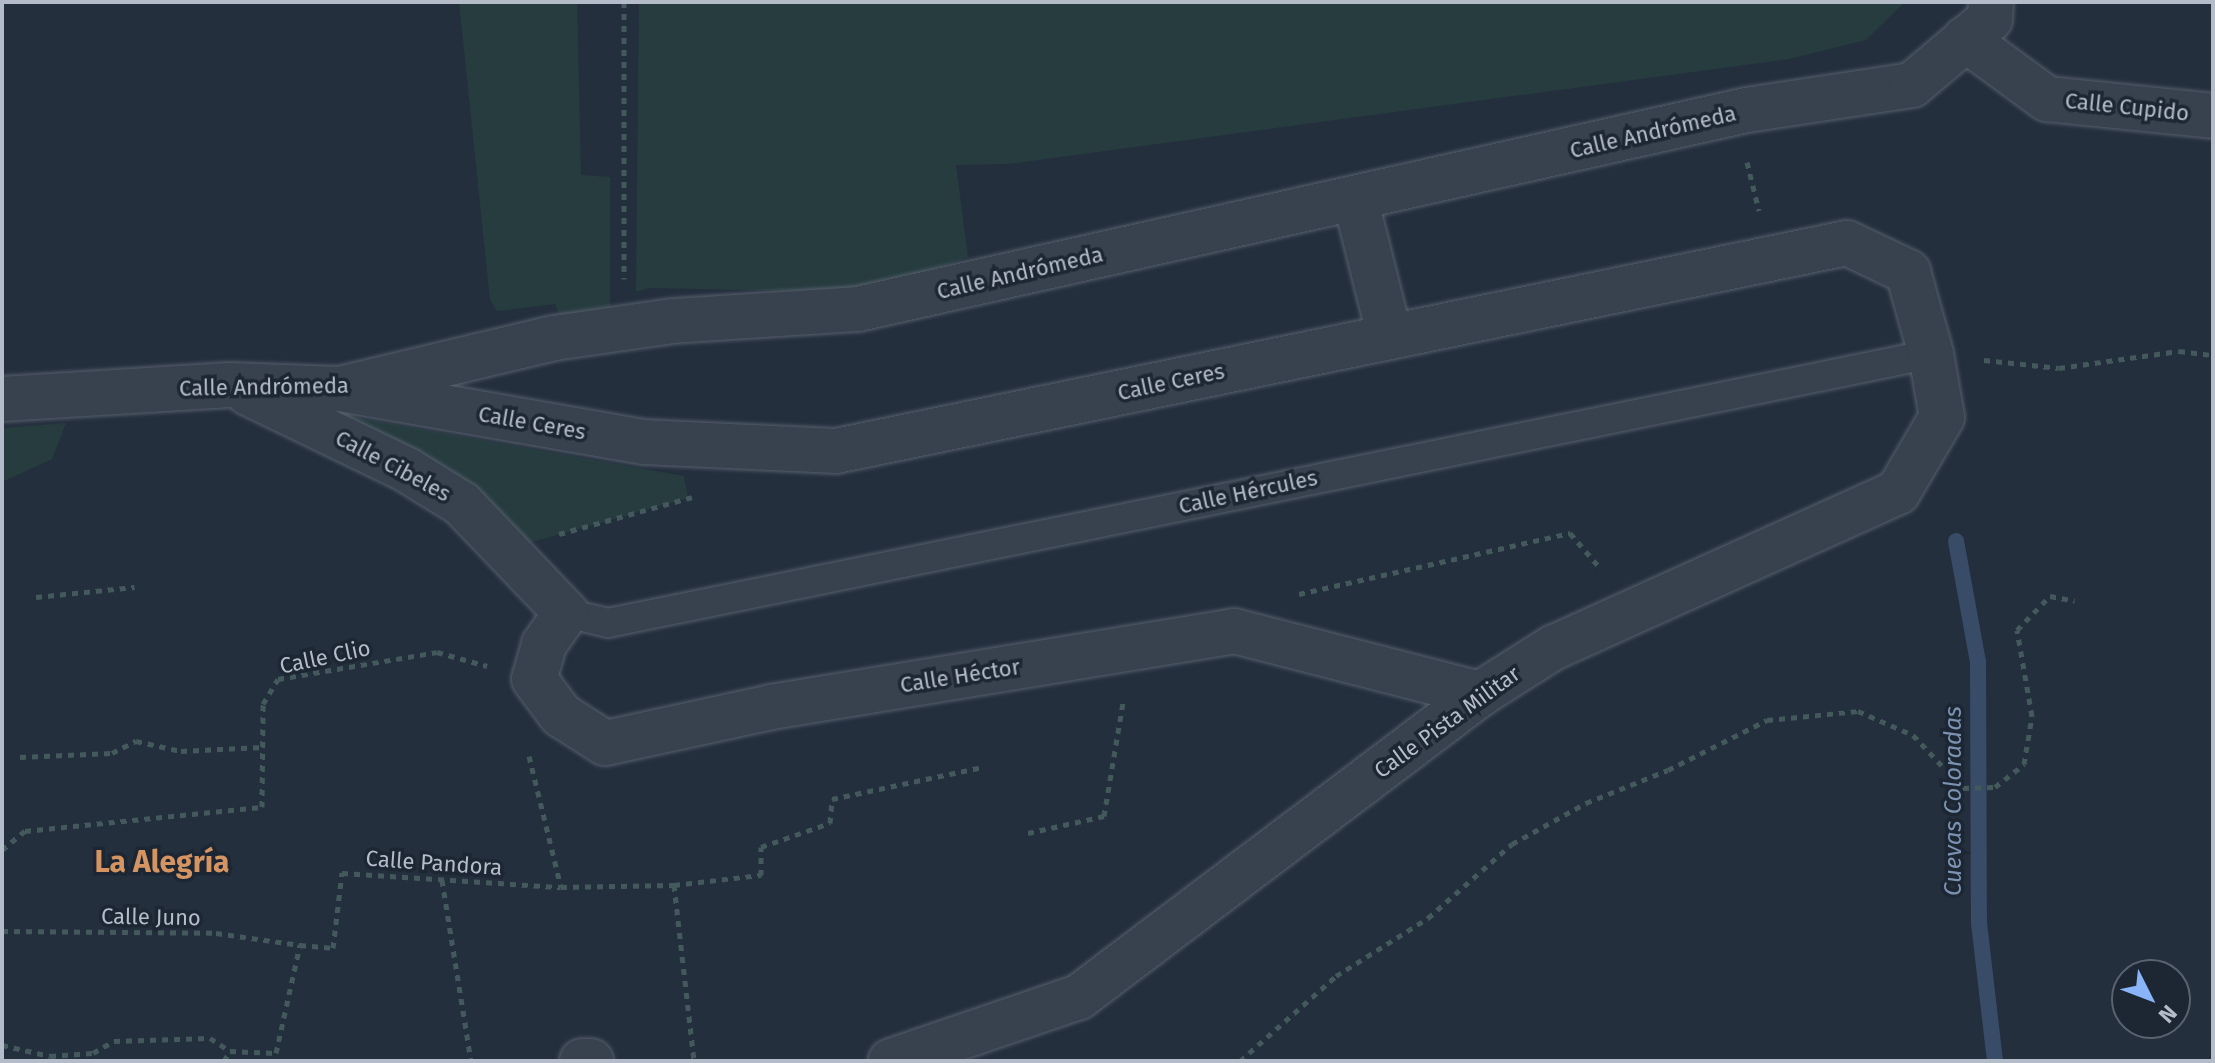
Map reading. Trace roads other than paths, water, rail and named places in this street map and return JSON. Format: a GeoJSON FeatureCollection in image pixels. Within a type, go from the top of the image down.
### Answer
{"type":"FeatureCollection","features":[{"type":"Feature","properties":{"kind":"street","name":"Calle Andrómeda"},"geometry":{"type":"LineString","coordinates":[[2,399],[230,385],[340,389],[554,338],[625,328],[858,309],[1734,114],[1912,85],[1990,19],[1991,2]]}},
{"type":"Feature","properties":{"kind":"street","name":"Calle Cupido"},"geometry":{"type":"LineString","coordinates":[[1965,39],[2047,99],[2213,116]]}},
{"type":"Feature","properties":{"kind":"street"},"geometry":{"type":"LineString","coordinates":[[1355,198],[1390,337]]}},
{"type":"Feature","properties":{"kind":"street","name":"Calle Ceres"},"geometry":{"type":"LineString","coordinates":[[340,389],[644,442],[836,451],[1847,243],[1908,272],[1931,354]]}},
{"type":"Feature","properties":{"kind":"street","name":"Calle Pista Militar"},"geometry":{"type":"LineString","coordinates":[[891,1061],[1079,997],[1480,694],[1554,647],[1898,492],[1942,417],[1931,354]]}},
{"type":"Feature","properties":{"kind":"street","name":"Calle Cibeles"},"geometry":{"type":"LineString","coordinates":[[230,385],[407,470],[462,504],[566,613]]}},
{"type":"Feature","properties":{"kind":"street","name":"Calle Héctor"},"geometry":{"type":"LineString","coordinates":[[566,613],[544,645],[534,679],[561,715],[605,743],[771,707],[1234,631],[1480,694]]}},
{"type":"Feature","properties":{"kind":"street"},"geometry":{"type":"LineString","coordinates":[[582,1061],[591,1061]]}},
{"type":"Feature","properties":{"kind":"lane","name":"Calle Hércules"},"geometry":{"type":"LineString","coordinates":[[566,613],[608,623],[1931,354]]}},
{"type":"Feature","properties":{"kind":"waterway","name":"Cuevas Coloradas"},"geometry":{"type":"LineString","coordinates":[[1956,541],[1978,662],[1979,923],[1995,1061]]}},
{"type":"Feature","properties":{"kind":"district","name":"La Alegría"},"geometry":{"type":"Point","coordinates":[162,862]}}]}
